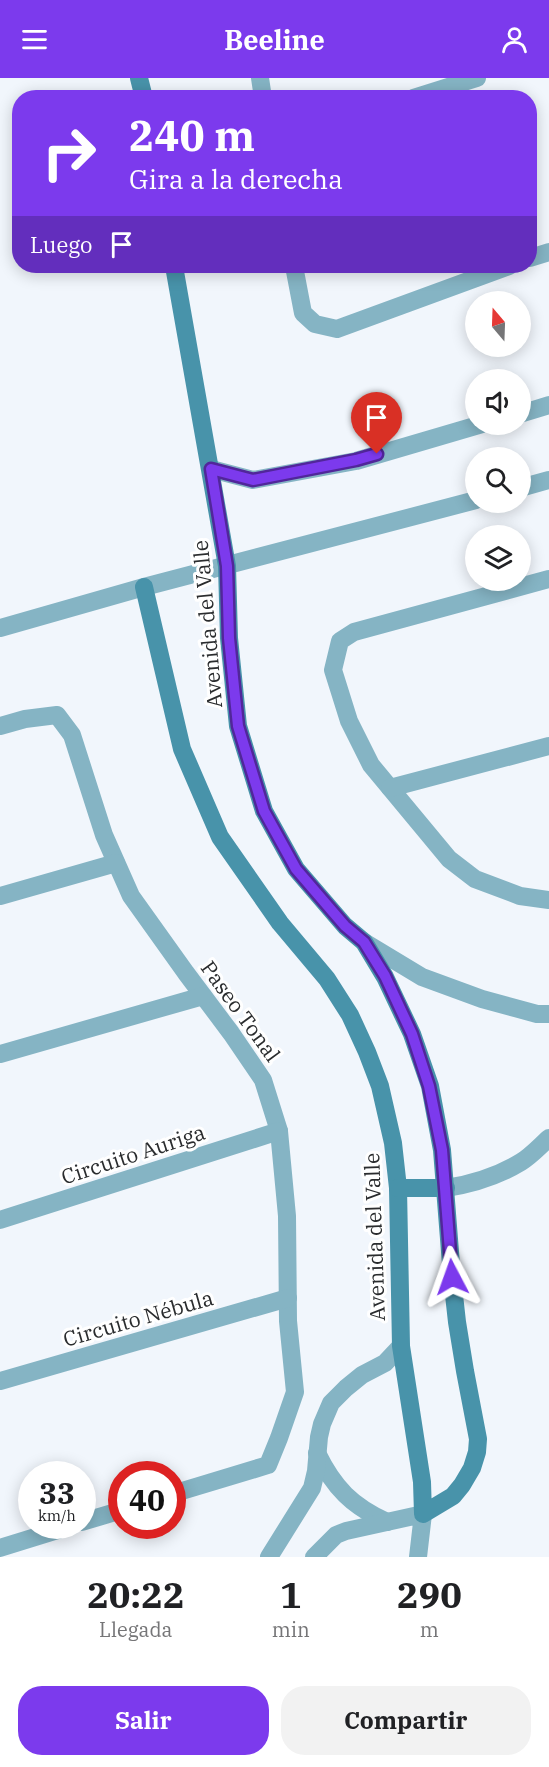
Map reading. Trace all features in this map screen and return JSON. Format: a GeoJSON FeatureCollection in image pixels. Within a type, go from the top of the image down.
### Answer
{"type":"FeatureCollection","features":[{"type":"Feature","properties":{"kind":"street"},"geometry":{"type":"LineString","coordinates":[[439,90],[477,78]]}},
{"type":"Feature","properties":{"kind":"street","name":"Avenida del Valle"},"geometry":{"type":"LineString","coordinates":[[175,273],[227,566],[229,638],[238,726],[264,811],[296,869],[345,926],[364,942],[385,976],[412,1034],[432,1097],[442,1150],[452,1277],[458,1322],[478,1439],[472,1468],[462,1485],[453,1496],[423,1514]]}},
{"type":"Feature","properties":{"kind":"street"},"geometry":{"type":"LineString","coordinates":[[295,273],[303,313],[315,324],[337,329],[489,273]]}},
{"type":"Feature","properties":{"kind":"street"},"geometry":{"type":"LineString","coordinates":[[531,411],[549,405]]}},
{"type":"Feature","properties":{"kind":"street"},"geometry":{"type":"LineString","coordinates":[[211,469],[253,480],[356,460],[465,429]]}},
{"type":"Feature","properties":{"kind":"street"},"geometry":{"type":"LineString","coordinates":[[531,485],[549,480]]}},
{"type":"Feature","properties":{"kind":"street"},"geometry":{"type":"LineString","coordinates":[[0,628],[144,586],[465,503]]}},
{"type":"Feature","properties":{"kind":"street"},"geometry":{"type":"LineString","coordinates":[[549,579],[354,632],[340,641],[333,670],[349,721],[371,765],[449,859],[476,879],[520,896],[549,900]]}},
{"type":"Feature","properties":{"kind":"street","name":"Avenida del Valle"},"geometry":{"type":"LineString","coordinates":[[144,586],[182,749],[220,837],[280,923],[327,979],[350,1015],[380,1086],[393,1143],[398,1188],[401,1346],[422,1482],[423,1514],[418,1557]]}},
{"type":"Feature","properties":{"kind":"street","name":"Paseo Tonal"},"geometry":{"type":"LineString","coordinates":[[0,726],[25,719],[57,715],[72,735],[104,834],[131,896],[264,1080],[279,1131],[287,1216],[288,1321],[295,1392],[268,1465],[186,1490]]}},
{"type":"Feature","properties":{"kind":"street"},"geometry":{"type":"LineString","coordinates":[[390,788],[549,746]]}},
{"type":"Feature","properties":{"kind":"street"},"geometry":{"type":"LineString","coordinates":[[0,896],[116,863]]}},
{"type":"Feature","properties":{"kind":"street"},"geometry":{"type":"LineString","coordinates":[[364,942],[422,977],[482,999],[543,1014],[549,1029]]}},
{"type":"Feature","properties":{"kind":"street"},"geometry":{"type":"LineString","coordinates":[[0,1054],[203,996]]}},
{"type":"Feature","properties":{"kind":"street","name":"Circuito Auriga"},"geometry":{"type":"LineString","coordinates":[[0,1220],[279,1131]]}},
{"type":"Feature","properties":{"kind":"street"},"geometry":{"type":"LineString","coordinates":[[398,1188],[446,1188],[478,1181],[522,1161],[549,1138]]}},
{"type":"Feature","properties":{"kind":"street","name":"Circuito Nébula"},"geometry":{"type":"LineString","coordinates":[[0,1381],[288,1298]]}},
{"type":"Feature","properties":{"kind":"street"},"geometry":{"type":"LineString","coordinates":[[269,1557],[312,1488],[322,1424],[331,1403],[362,1375],[385,1363],[401,1346]]}},
{"type":"Feature","properties":{"kind":"street"},"geometry":{"type":"LineString","coordinates":[[317,1453],[326,1472],[352,1502],[369,1514],[387,1522]]}},
{"type":"Feature","properties":{"kind":"street"},"geometry":{"type":"LineString","coordinates":[[314,1557],[336,1535],[346,1530],[423,1514]]}},
{"type":"Feature","properties":{"kind":"street"},"geometry":{"type":"LineString","coordinates":[[0,1548],[29,1539]]}},
{"type":"Feature","properties":{"kind":"route"},"geometry":{"type":"LineString","coordinates":[[377,454],[253,480],[211,469],[227,566],[229,638],[238,726],[264,811],[296,869],[345,926],[364,942],[385,976],[412,1034],[429,1086],[442,1150],[452,1277]]}}]}
